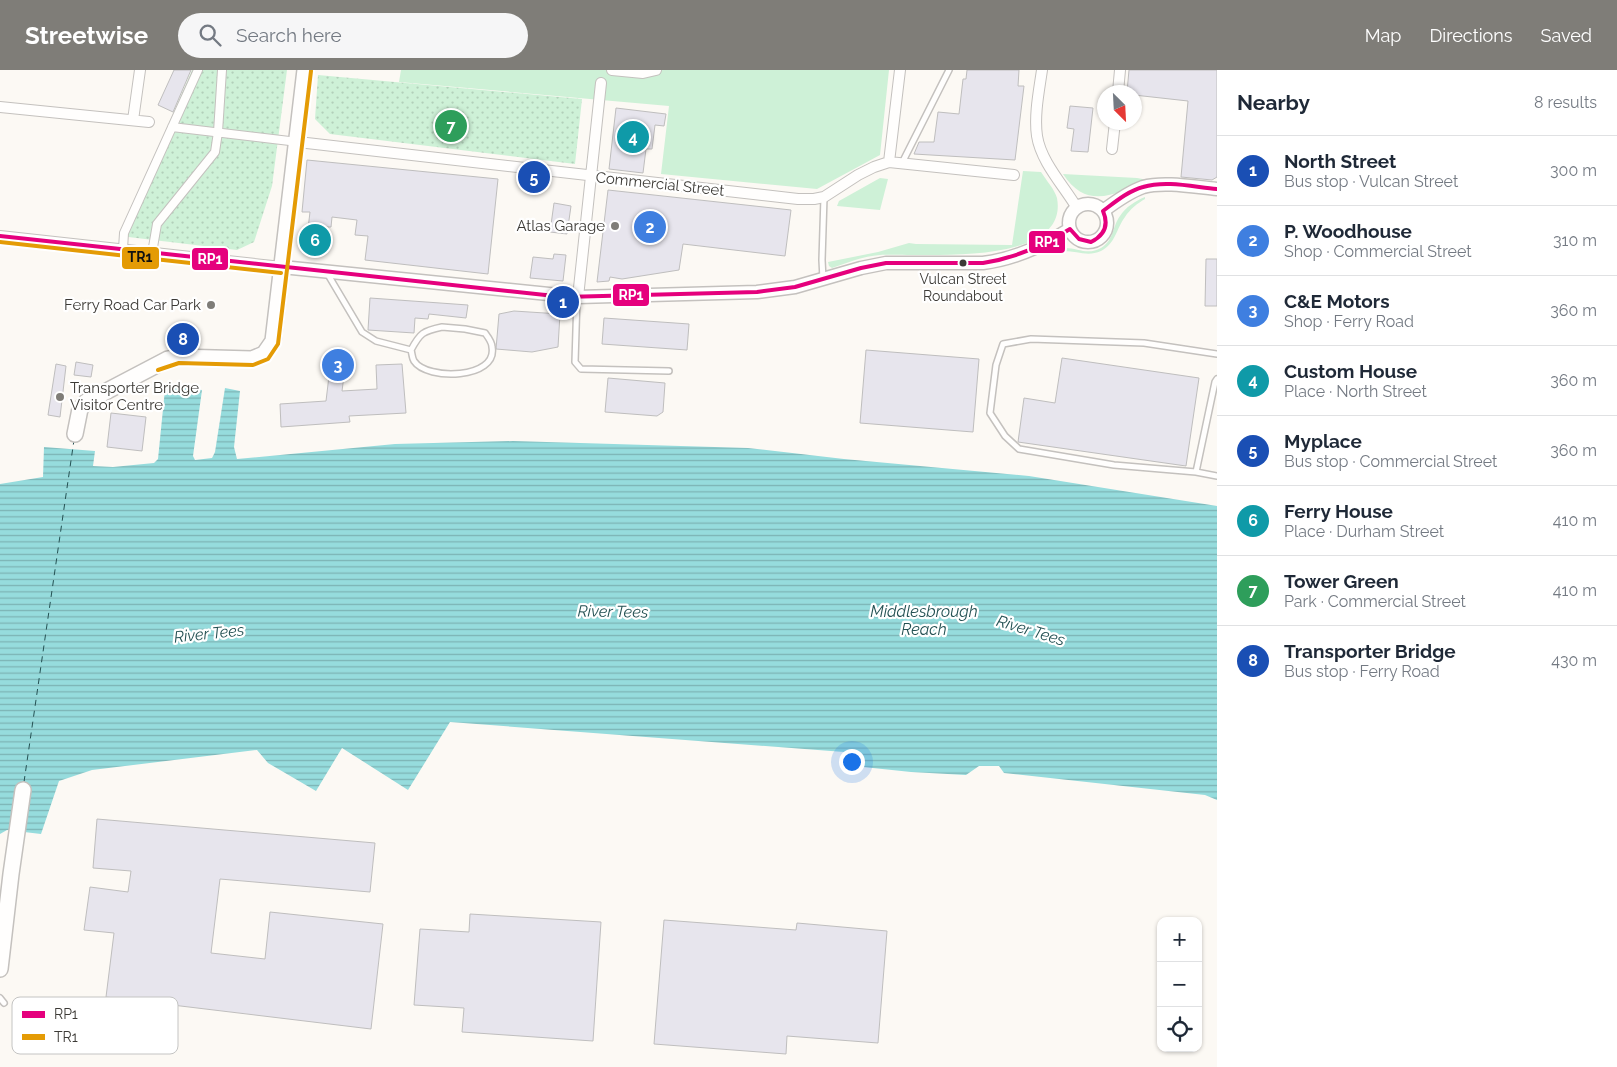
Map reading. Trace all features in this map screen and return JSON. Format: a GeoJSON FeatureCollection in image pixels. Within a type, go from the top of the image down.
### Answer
{"type":"FeatureCollection","features":[{"type":"Feature","properties":{"kind":"main road"},"geometry":{"type":"LineString","coordinates":[[75,434],[80,409],[86,402],[156,364],[178,357],[252,359],[264,354],[273,341],[305,70]]}},
{"type":"Feature","properties":{"kind":"main road"},"geometry":{"type":"LineString","coordinates":[[0,969],[1,948],[23,790]]}},
{"type":"Feature","properties":{"kind":"street"},"geometry":{"type":"LineString","coordinates":[[133,120],[140,70]]}},
{"type":"Feature","properties":{"kind":"street"},"geometry":{"type":"LineString","coordinates":[[122,250],[124,233],[198,70]]}},
{"type":"Feature","properties":{"kind":"street"},"geometry":{"type":"LineString","coordinates":[[152,253],[157,224],[214,152],[218,132],[222,70]]}},
{"type":"Feature","properties":{"kind":"street"},"geometry":{"type":"LineString","coordinates":[[612,70],[643,74],[656,70]]}},
{"type":"Feature","properties":{"kind":"street"},"geometry":{"type":"LineString","coordinates":[[900,70],[889,162],[1014,175]]}},
{"type":"Feature","properties":{"kind":"street"},"geometry":{"type":"LineString","coordinates":[[1042,70],[1036,117],[1037,137],[1042,152],[1077,208]]}},
{"type":"Feature","properties":{"kind":"street"},"geometry":{"type":"LineString","coordinates":[[1119,85],[1120,70]]}},
{"type":"Feature","properties":{"kind":"street"},"geometry":{"type":"LineString","coordinates":[[578,297],[601,83]]}},
{"type":"Feature","properties":{"kind":"street"},"geometry":{"type":"LineString","coordinates":[[0,107],[149,122]]}},
{"type":"Feature","properties":{"kind":"street"},"geometry":{"type":"LineString","coordinates":[[172,127],[298,142]]}},
{"type":"Feature","properties":{"kind":"street"},"geometry":{"type":"LineString","coordinates":[[1112,149],[1114,130]]}},
{"type":"Feature","properties":{"kind":"street","name":"Commercial Street"},"geometry":{"type":"LineString","coordinates":[[298,142],[798,199],[824,197],[874,167],[889,162]]}},
{"type":"Feature","properties":{"kind":"street"},"geometry":{"type":"LineString","coordinates":[[1103,211],[1142,187],[1154,185],[1217,189]]}},
{"type":"Feature","properties":{"kind":"street"},"geometry":{"type":"LineString","coordinates":[[1088,204],[1094,205],[1103,211],[1107,223],[1102,235],[1097,239],[1085,241],[1074,235],[1070,229],[1070,217],[1077,208],[1088,204]]}},
{"type":"Feature","properties":{"kind":"street"},"geometry":{"type":"LineString","coordinates":[[0,236],[326,272],[578,297],[758,292],[795,287],[861,268],[886,263],[984,263],[999,261],[1036,248],[1070,229]]}},
{"type":"Feature","properties":{"kind":"lane"},"geometry":{"type":"LineString","coordinates":[[902,164],[949,70]]}},
{"type":"Feature","properties":{"kind":"lane"},"geometry":{"type":"LineString","coordinates":[[823,280],[824,197]]}},
{"type":"Feature","properties":{"kind":"lane"},"geometry":{"type":"LineString","coordinates":[[326,272],[362,332],[376,341],[411,350]]}},
{"type":"Feature","properties":{"kind":"lane"},"geometry":{"type":"LineString","coordinates":[[578,297],[575,362],[581,369],[669,371]]}},
{"type":"Feature","properties":{"kind":"lane"},"geometry":{"type":"LineString","coordinates":[[442,327],[465,328],[486,333],[492,346],[492,355],[488,362],[479,369],[451,374],[428,371],[419,366],[413,360],[411,350],[418,336],[428,330],[442,327]]}},
{"type":"Feature","properties":{"kind":"lane"},"geometry":{"type":"LineString","coordinates":[[1217,354],[1144,342],[1031,339],[1003,344],[996,365],[990,413],[1005,436],[1019,449],[1114,465],[1196,472],[1217,476]]}},
{"type":"Feature","properties":{"kind":"lane"},"geometry":{"type":"LineString","coordinates":[[1196,472],[1214,382],[1217,379]]}},
{"type":"Feature","properties":{"kind":"green space"},"geometry":{"type":"Polygon","coordinates":[[[192,70],[287,70],[272,186],[254,242],[237,250],[120,236],[192,70]]]}},
{"type":"Feature","properties":{"kind":"green space"},"geometry":{"type":"Polygon","coordinates":[[[401,70],[889,70],[880,155],[817,189],[661,174],[669,106],[399,82],[401,70]]]}},
{"type":"Feature","properties":{"kind":"green space"},"geometry":{"type":"Polygon","coordinates":[[[318,75],[582,99],[575,164],[330,134],[315,119],[318,75]]]}},
{"type":"Feature","properties":{"kind":"green space"},"geometry":{"type":"Polygon","coordinates":[[[1023,171],[1041,172],[1057,198],[1055,220],[1040,236],[1017,246],[988,252],[956,255],[880,255],[861,258],[832,268],[829,266],[828,262],[878,252],[909,243],[1012,245],[1023,171]]]}},
{"type":"Feature","properties":{"kind":"green space"},"geometry":{"type":"Polygon","coordinates":[[[1063,174],[1148,180],[1113,194],[1092,196],[1082,193],[1063,174]]]}},
{"type":"Feature","properties":{"kind":"green space"},"geometry":{"type":"Polygon","coordinates":[[[880,178],[888,179],[880,210],[837,206],[839,201],[880,178]]]}},
{"type":"Feature","properties":{"kind":"green space"},"geometry":{"type":"Polygon","coordinates":[[[1145,197],[1127,214],[1113,240],[1101,251],[1087,254],[1061,251],[1045,255],[1044,253],[1058,248],[1091,251],[1101,248],[1111,237],[1117,220],[1122,213],[1138,200],[1145,197]]]}},
{"type":"Feature","properties":{"kind":"water","name":"Middlesbrough Reach"},"geometry":{"type":"Polygon","coordinates":[[[170,385],[202,390],[193,456],[195,460],[212,458],[215,452],[225,388],[240,391],[234,447],[237,459],[395,444],[513,441],[748,448],[1029,476],[1217,506],[1217,800],[1205,795],[1004,773],[999,766],[979,766],[966,775],[911,772],[844,765],[844,752],[450,722],[408,790],[342,748],[316,791],[268,763],[257,750],[92,770],[59,781],[41,834],[7,830],[0,834],[0,484],[43,477],[44,447],[95,451],[93,466],[113,467],[154,463],[158,459],[165,389],[170,385]]]}},
{"type":"Feature","properties":{"kind":"building"},"geometry":{"type":"Polygon","coordinates":[[[174,70],[191,70],[173,112],[158,105],[174,70]]]}},
{"type":"Feature","properties":{"kind":"building"},"geometry":{"type":"Polygon","coordinates":[[[967,70],[1019,70],[1018,86],[1024,86],[1015,160],[914,154],[919,142],[934,142],[938,112],[959,114],[963,79],[966,79],[967,70]]]}},
{"type":"Feature","properties":{"kind":"building"},"geometry":{"type":"Polygon","coordinates":[[[1129,70],[1217,70],[1217,177],[1212,180],[1181,177],[1188,101],[1142,96],[1142,85],[1128,85],[1129,70]]]}},
{"type":"Feature","properties":{"kind":"building"},"geometry":{"type":"Polygon","coordinates":[[[1070,106],[1093,108],[1088,152],[1071,151],[1074,129],[1067,128],[1070,106]]]}},
{"type":"Feature","properties":{"kind":"building"},"geometry":{"type":"Polygon","coordinates":[[[616,108],[666,114],[664,126],[655,125],[652,149],[646,149],[643,173],[609,169],[616,108]]]}},
{"type":"Feature","properties":{"kind":"building"},"geometry":{"type":"Polygon","coordinates":[[[307,160],[498,179],[488,274],[365,260],[368,236],[355,235],[357,220],[332,217],[331,227],[325,227],[322,255],[305,254],[310,212],[302,212],[307,160]]]}},
{"type":"Feature","properties":{"kind":"building"},"geometry":{"type":"Polygon","coordinates":[[[608,190],[791,210],[785,256],[683,244],[679,270],[622,279],[610,277],[609,281],[597,282],[608,190]]]}},
{"type":"Feature","properties":{"kind":"building"},"geometry":{"type":"Polygon","coordinates":[[[554,203],[571,206],[567,234],[550,232],[554,203]]]}},
{"type":"Feature","properties":{"kind":"building"},"geometry":{"type":"Polygon","coordinates":[[[554,254],[566,255],[563,281],[530,278],[533,257],[553,259],[554,254]]]}},
{"type":"Feature","properties":{"kind":"building"},"geometry":{"type":"Polygon","coordinates":[[[1206,259],[1217,259],[1217,306],[1205,306],[1206,259]]]}},
{"type":"Feature","properties":{"kind":"building"},"geometry":{"type":"Polygon","coordinates":[[[370,298],[468,305],[466,318],[429,314],[428,319],[415,318],[414,333],[368,330],[370,298]]]}},
{"type":"Feature","properties":{"kind":"building"},"geometry":{"type":"Polygon","coordinates":[[[514,311],[560,314],[558,347],[532,352],[496,349],[499,314],[514,311]]]}},
{"type":"Feature","properties":{"kind":"building"},"geometry":{"type":"Polygon","coordinates":[[[604,318],[689,324],[687,350],[602,344],[604,318]]]}},
{"type":"Feature","properties":{"kind":"building"},"geometry":{"type":"Polygon","coordinates":[[[866,350],[979,359],[973,432],[860,423],[866,350]]]}},
{"type":"Feature","properties":{"kind":"building"},"geometry":{"type":"Polygon","coordinates":[[[332,351],[347,353],[342,391],[377,389],[376,365],[402,364],[406,413],[349,416],[350,422],[281,427],[280,404],[326,401],[332,351]]]}},
{"type":"Feature","properties":{"kind":"building"},"geometry":{"type":"Polygon","coordinates":[[[1062,358],[1199,378],[1186,466],[1018,442],[1024,398],[1055,403],[1062,358]]]}},
{"type":"Feature","properties":{"kind":"building"},"geometry":{"type":"Polygon","coordinates":[[[76,362],[93,365],[91,377],[74,375],[76,362]]]}},
{"type":"Feature","properties":{"kind":"building"},"geometry":{"type":"Polygon","coordinates":[[[56,364],[66,366],[60,417],[48,415],[56,364]]]}},
{"type":"Feature","properties":{"kind":"building"},"geometry":{"type":"Polygon","coordinates":[[[608,378],[665,383],[663,412],[657,416],[605,412],[608,378]]]}},
{"type":"Feature","properties":{"kind":"building"},"geometry":{"type":"Polygon","coordinates":[[[111,413],[146,417],[142,451],[107,447],[111,413]]]}},
{"type":"Feature","properties":{"kind":"building"},"geometry":{"type":"Polygon","coordinates":[[[97,819],[375,843],[370,892],[220,879],[211,953],[265,959],[270,912],[383,924],[371,1029],[178,1006],[178,997],[106,997],[114,933],[84,930],[90,887],[128,892],[131,871],[93,868],[97,819]]]}},
{"type":"Feature","properties":{"kind":"building"},"geometry":{"type":"Polygon","coordinates":[[[470,914],[601,922],[593,1041],[462,1032],[464,1008],[414,1005],[420,929],[469,932],[470,914]]]}},
{"type":"Feature","properties":{"kind":"building"},"geometry":{"type":"Polygon","coordinates":[[[664,920],[796,930],[797,923],[887,931],[878,1043],[787,1036],[786,1054],[654,1044],[664,920]]]}},
{"type":"Feature","properties":{"kind":"ferry route"},"geometry":{"type":"LineString","coordinates":[[24,782],[74,440]]}},
{"type":"Feature","properties":{"kind":"transit line","name":"TR1"},"geometry":{"type":"LineString","coordinates":[[158,370],[179,363],[253,365],[268,359],[278,344],[311,71]]}},
{"type":"Feature","properties":{"kind":"transit line","name":"RP1"},"geometry":{"type":"LineString","coordinates":[[0,236],[564,297],[757,292],[795,287],[861,268],[886,263],[983,263],[995,261],[1050,241],[1070,229],[1079,239],[1091,242],[1103,233],[1106,225],[1103,211],[1132,191],[1161,184],[1217,189]]}},
{"type":"Feature","properties":{"kind":"transit line","name":"TR1"},"geometry":{"type":"LineString","coordinates":[[0,242],[281,273]]}},
{"type":"Feature","properties":{"kind":"place","name":"Tower Green"},"geometry":{"type":"Point","coordinates":[451,126]}},
{"type":"Feature","properties":{"kind":"place","name":"Custom House"},"geometry":{"type":"Point","coordinates":[633,137]}},
{"type":"Feature","properties":{"kind":"place","name":"Myplace"},"geometry":{"type":"Point","coordinates":[534,177]}},
{"type":"Feature","properties":{"kind":"place","name":"Atlas Garage"},"geometry":{"type":"Point","coordinates":[615,226]}},
{"type":"Feature","properties":{"kind":"place","name":"P. Woodhouse"},"geometry":{"type":"Point","coordinates":[650,227]}},
{"type":"Feature","properties":{"kind":"place","name":"Ferry House"},"geometry":{"type":"Point","coordinates":[315,240]}},
{"type":"Feature","properties":{"kind":"place","name":"Vulcan Street Roundabout"},"geometry":{"type":"Point","coordinates":[963,263]}},
{"type":"Feature","properties":{"kind":"place","name":"North Street"},"geometry":{"type":"Point","coordinates":[563,302]}},
{"type":"Feature","properties":{"kind":"place","name":"Ferry Road Car Park"},"geometry":{"type":"Point","coordinates":[211,305]}},
{"type":"Feature","properties":{"kind":"place","name":"Transporter Bridge"},"geometry":{"type":"Point","coordinates":[183,339]}},
{"type":"Feature","properties":{"kind":"place","name":"C&E Motors"},"geometry":{"type":"Point","coordinates":[338,365]}},
{"type":"Feature","properties":{"kind":"place","name":"Transporter Bridge Visitor Centre"},"geometry":{"type":"Point","coordinates":[60,397]}},
{"type":"Feature","properties":{"kind":"water label","name":"River Tees"},"geometry":{"type":"Point","coordinates":[613,611]}},
{"type":"Feature","properties":{"kind":"water label","name":"River Tees"},"geometry":{"type":"Point","coordinates":[1031,630]}},
{"type":"Feature","properties":{"kind":"water label","name":"River Tees"},"geometry":{"type":"Point","coordinates":[209,633]}}]}
